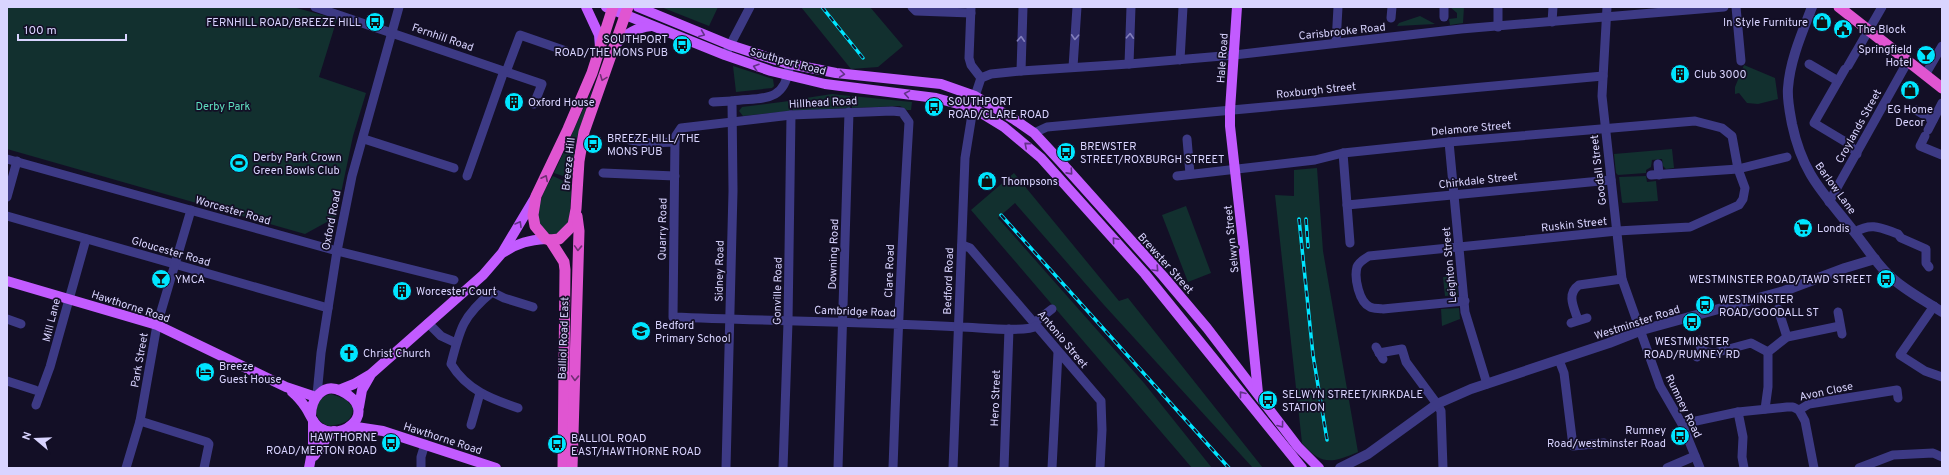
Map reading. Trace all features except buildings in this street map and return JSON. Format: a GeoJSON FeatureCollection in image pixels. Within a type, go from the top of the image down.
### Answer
{"type":"FeatureCollection","features":[{"type":"Feature","properties":{"kind":"highway"},"geometry":{"type":"LineString","coordinates":[[1839,7],[1942,88]]}},
{"type":"Feature","properties":{"kind":"highway","name":"Breeze Hill"},"geometry":{"type":"LineString","coordinates":[[610,8],[600,51],[568,129],[536,196],[533,215],[535,226],[548,240],[559,239],[573,225],[576,209],[579,161],[584,132],[627,11]]}},
{"type":"Feature","properties":{"kind":"highway","name":"Balliol Road East"},"geometry":{"type":"LineString","coordinates":[[572,468],[579,231],[576,209]]}},
{"type":"Feature","properties":{"kind":"highway","name":"Balliol Road East"},"geometry":{"type":"LineString","coordinates":[[548,240],[564,262],[565,270],[563,468]]}},
{"type":"Feature","properties":{"kind":"main road"},"geometry":{"type":"LineString","coordinates":[[586,7],[598,35],[600,51]]}},
{"type":"Feature","properties":{"kind":"main road","name":"Southport Road"},"geometry":{"type":"LineString","coordinates":[[638,7],[652,10],[730,45],[790,64],[836,73],[941,84],[974,96]]}},
{"type":"Feature","properties":{"kind":"main road","name":"Hale Road"},"geometry":{"type":"LineString","coordinates":[[1230,110],[1237,7]]}},
{"type":"Feature","properties":{"kind":"main road","name":"Southport Road"},"geometry":{"type":"LineString","coordinates":[[610,8],[627,11],[653,26],[764,69],[832,85],[936,98],[973,108]]}},
{"type":"Feature","properties":{"kind":"main road"},"geometry":{"type":"LineString","coordinates":[[616,44],[632,31],[641,27],[653,26]]}},
{"type":"Feature","properties":{"kind":"main road","name":"Brewster Street"},"geometry":{"type":"LineString","coordinates":[[974,96],[1015,120],[1034,134],[1163,276],[1207,328],[1298,447],[1320,468]]}},
{"type":"Feature","properties":{"kind":"main road","name":"Brewster Street"},"geometry":{"type":"LineString","coordinates":[[973,108],[1004,127],[1046,163],[1167,300],[1302,468]]}},
{"type":"Feature","properties":{"kind":"main road","name":"Selwyn Street"},"geometry":{"type":"LineString","coordinates":[[1230,110],[1254,366],[1258,394]]}},
{"type":"Feature","properties":{"kind":"main road","name":"Breeze Hill"},"geometry":{"type":"LineString","coordinates":[[338,390],[354,384],[371,374],[469,289],[502,253],[536,196]]}},
{"type":"Feature","properties":{"kind":"main road","name":"Breeze Hill"},"geometry":{"type":"LineString","coordinates":[[502,253],[522,242],[548,240]]}},
{"type":"Feature","properties":{"kind":"main road","name":"Hawthorne Road"},"geometry":{"type":"LineString","coordinates":[[7,281],[157,325],[286,388],[316,396]]}},
{"type":"Feature","properties":{"kind":"main road"},"geometry":{"type":"LineString","coordinates":[[1240,371],[1248,373],[1254,366]]}},
{"type":"Feature","properties":{"kind":"main road","name":"Breeze Hill"},"geometry":{"type":"LineString","coordinates":[[359,408],[362,390],[371,374]]}},
{"type":"Feature","properties":{"kind":"main road","name":"Hawthorne Road"},"geometry":{"type":"LineString","coordinates":[[286,388],[300,399],[312,418]]}},
{"type":"Feature","properties":{"kind":"main road"},"geometry":{"type":"LineString","coordinates":[[326,389],[338,390],[352,396],[359,408],[357,420],[350,426],[334,431],[318,448],[310,465],[312,404],[316,396],[326,389]]}},
{"type":"Feature","properties":{"kind":"main road","name":"Hawthorne Road"},"geometry":{"type":"LineString","coordinates":[[359,408],[367,420],[383,431]]}},
{"type":"Feature","properties":{"kind":"main road"},"geometry":{"type":"LineString","coordinates":[[312,418],[320,428],[334,431]]}},
{"type":"Feature","properties":{"kind":"main road","name":"Hawthorne Road"},"geometry":{"type":"LineString","coordinates":[[350,426],[383,431],[496,468]]}},
{"type":"Feature","properties":{"kind":"main road"},"geometry":{"type":"LineString","coordinates":[[1292,457],[1293,468]]}},
{"type":"Feature","properties":{"kind":"street","name":"Oxford Road"},"geometry":{"type":"LineString","coordinates":[[316,396],[337,251],[358,152],[364,139],[399,7]]}},
{"type":"Feature","properties":{"kind":"street"},"geometry":{"type":"LineString","coordinates":[[725,55],[750,7]]}},
{"type":"Feature","properties":{"kind":"street"},"geometry":{"type":"LineString","coordinates":[[912,7],[916,11],[971,10],[969,58],[971,65],[981,78],[974,96]]}},
{"type":"Feature","properties":{"kind":"street"},"geometry":{"type":"LineString","coordinates":[[1021,71],[1023,7]]}},
{"type":"Feature","properties":{"kind":"street"},"geometry":{"type":"LineString","coordinates":[[1073,67],[1077,7]]}},
{"type":"Feature","properties":{"kind":"street"},"geometry":{"type":"LineString","coordinates":[[1129,64],[1131,7]]}},
{"type":"Feature","properties":{"kind":"street"},"geometry":{"type":"LineString","coordinates":[[1180,60],[1183,7]]}},
{"type":"Feature","properties":{"kind":"street"},"geometry":{"type":"LineString","coordinates":[[1336,43],[1338,7]]}},
{"type":"Feature","properties":{"kind":"street"},"geometry":{"type":"LineString","coordinates":[[1391,18],[1392,7]]}},
{"type":"Feature","properties":{"kind":"street"},"geometry":{"type":"LineString","coordinates":[[1444,7],[1444,17]]}},
{"type":"Feature","properties":{"kind":"street"},"geometry":{"type":"LineString","coordinates":[[1498,7],[1498,26]]}},
{"type":"Feature","properties":{"kind":"street"},"geometry":{"type":"LineString","coordinates":[[1552,22],[1553,7]]}},
{"type":"Feature","properties":{"kind":"street","name":"Carisbrooke Road"},"geometry":{"type":"LineString","coordinates":[[981,78],[992,74],[1021,71],[1180,60],[1498,26],[1552,22],[1607,11],[1724,7]]}},
{"type":"Feature","properties":{"kind":"street"},"geometry":{"type":"LineString","coordinates":[[1736,7],[1741,60]]}},
{"type":"Feature","properties":{"kind":"street","name":"Barlow Lane"},"geometry":{"type":"LineString","coordinates":[[1812,7],[1791,66],[1788,89],[1789,109],[1804,163],[1811,178],[1876,259]]}},
{"type":"Feature","properties":{"kind":"street"},"geometry":{"type":"LineString","coordinates":[[1856,154],[1849,144],[1814,123],[1882,7]]}},
{"type":"Feature","properties":{"kind":"street","name":"Fernhill Road"},"geometry":{"type":"LineString","coordinates":[[320,8],[542,84],[534,104]]}},
{"type":"Feature","properties":{"kind":"street","name":"Goodall Street"},"geometry":{"type":"LineString","coordinates":[[1607,11],[1602,96],[1605,127],[1622,279],[1642,330]]}},
{"type":"Feature","properties":{"kind":"street"},"geometry":{"type":"LineString","coordinates":[[467,176],[505,71],[520,35],[566,51]]}},
{"type":"Feature","properties":{"kind":"street"},"geometry":{"type":"LineString","coordinates":[[1925,75],[1942,46]]}},
{"type":"Feature","properties":{"kind":"street"},"geometry":{"type":"LineString","coordinates":[[1843,54],[1848,65]]}},
{"type":"Feature","properties":{"kind":"street","name":"Croylands Street"},"geometry":{"type":"LineString","coordinates":[[1829,202],[1908,61]]}},
{"type":"Feature","properties":{"kind":"street","name":"Hillhead Road"},"geometry":{"type":"LineString","coordinates":[[713,102],[775,95],[782,91],[788,75],[790,64]]}},
{"type":"Feature","properties":{"kind":"street"},"geometry":{"type":"LineString","coordinates":[[1810,64],[1838,81]]}},
{"type":"Feature","properties":{"kind":"street","name":"Roxburgh Street"},"geometry":{"type":"LineString","coordinates":[[1034,134],[1047,127],[1603,76]]}},
{"type":"Feature","properties":{"kind":"street","name":"Bedford Road"},"geometry":{"type":"LineString","coordinates":[[953,468],[965,158],[974,96]]}},
{"type":"Feature","properties":{"kind":"street"},"geometry":{"type":"LineString","coordinates":[[732,101],[733,121]]}},
{"type":"Feature","properties":{"kind":"street"},"geometry":{"type":"LineString","coordinates":[[1942,103],[1920,146],[1942,155]]}},
{"type":"Feature","properties":{"kind":"street"},"geometry":{"type":"LineString","coordinates":[[1916,110],[1933,120]]}},
{"type":"Feature","properties":{"kind":"street","name":"Hillhead Road"},"geometry":{"type":"LineString","coordinates":[[676,142],[677,132],[680,128],[791,115],[899,111],[906,116],[909,122]]}},
{"type":"Feature","properties":{"kind":"street","name":"Downing Road"},"geometry":{"type":"LineString","coordinates":[[838,468],[842,388],[842,322],[849,112]]}},
{"type":"Feature","properties":{"kind":"street","name":"Gonville Road"},"geometry":{"type":"LineString","coordinates":[[783,468],[788,322],[791,115]]}},
{"type":"Feature","properties":{"kind":"street","name":"Sidney Road"},"geometry":{"type":"LineString","coordinates":[[726,468],[733,121]]}},
{"type":"Feature","properties":{"kind":"street","name":"Delamore Street"},"geometry":{"type":"LineString","coordinates":[[1177,176],[1235,168],[1315,160],[1343,153],[1605,127],[1695,121],[1722,128],[1732,136],[1738,169]]}},
{"type":"Feature","properties":{"kind":"street","name":"Clare Road"},"geometry":{"type":"LineString","coordinates":[[893,468],[909,122]]}},
{"type":"Feature","properties":{"kind":"street"},"geometry":{"type":"LineString","coordinates":[[364,139],[454,168]]}},
{"type":"Feature","properties":{"kind":"street"},"geometry":{"type":"LineString","coordinates":[[1186,139],[1190,174]]}},
{"type":"Feature","properties":{"kind":"street"},"geometry":{"type":"LineString","coordinates":[[630,140],[650,143],[676,142]]}},
{"type":"Feature","properties":{"kind":"street","name":"Quarry Road"},"geometry":{"type":"LineString","coordinates":[[673,317],[676,142]]}},
{"type":"Feature","properties":{"kind":"street","name":"Leighton Street"},"geometry":{"type":"LineString","coordinates":[[1449,142],[1466,312],[1487,384]]}},
{"type":"Feature","properties":{"kind":"street"},"geometry":{"type":"LineString","coordinates":[[1343,153],[1350,243]]}},
{"type":"Feature","properties":{"kind":"street"},"geometry":{"type":"LineString","coordinates":[[1658,164],[1655,175],[1738,169],[1787,157]]}},
{"type":"Feature","properties":{"kind":"street","name":"Worcester Road"},"geometry":{"type":"LineString","coordinates":[[7,158],[337,251],[454,280]]}},
{"type":"Feature","properties":{"kind":"street"},"geometry":{"type":"LineString","coordinates":[[7,197],[17,161]]}},
{"type":"Feature","properties":{"kind":"street","name":"Ruskin Street"},"geometry":{"type":"LineString","coordinates":[[1465,301],[1383,309],[1371,308],[1361,297],[1356,274],[1358,266],[1361,261],[1368,256],[1617,231],[1690,227],[1739,204],[1743,199],[1745,188],[1738,169]]}},
{"type":"Feature","properties":{"kind":"street"},"geometry":{"type":"LineString","coordinates":[[603,173],[676,176]]}},
{"type":"Feature","properties":{"kind":"street","name":"Chirkdale Street"},"geometry":{"type":"LineString","coordinates":[[1347,205],[1611,180]]}},
{"type":"Feature","properties":{"kind":"street","name":"Park Street"},"geometry":{"type":"LineString","coordinates":[[126,468],[140,421],[157,325],[191,210]]}},
{"type":"Feature","properties":{"kind":"street","name":"Gloucester Road"},"geometry":{"type":"LineString","coordinates":[[7,216],[86,240],[328,308]]}},
{"type":"Feature","properties":{"kind":"street"},"geometry":{"type":"LineString","coordinates":[[1854,232],[1865,226],[1878,226],[1898,234],[1901,238],[1926,249],[1926,263],[1930,267]]}},
{"type":"Feature","properties":{"kind":"street","name":"Mill Lane"},"geometry":{"type":"LineString","coordinates":[[36,405],[50,367],[68,299],[86,240]]}},
{"type":"Feature","properties":{"kind":"street","name":"Antonio Street"},"geometry":{"type":"LineString","coordinates":[[962,245],[970,248],[1101,401],[1102,430],[1100,468]]}},
{"type":"Feature","properties":{"kind":"street"},"geometry":{"type":"LineString","coordinates":[[1876,259],[1892,278],[1938,309],[1900,355],[1925,371],[1942,377]]}},
{"type":"Feature","properties":{"kind":"street","name":"Westminster Road"},"geometry":{"type":"LineString","coordinates":[[1340,468],[1368,454],[1437,404],[1487,384],[1642,330],[1784,291],[1845,268],[1876,259]]}},
{"type":"Feature","properties":{"kind":"street"},"geometry":{"type":"LineString","coordinates":[[1579,320],[1571,298],[1575,288],[1579,285],[1622,279]]}},
{"type":"Feature","properties":{"kind":"street"},"geometry":{"type":"LineString","coordinates":[[518,408],[489,398],[480,393],[459,375],[451,364],[456,343],[465,319],[474,307],[492,292],[504,298],[533,306]]}},
{"type":"Feature","properties":{"kind":"street"},"geometry":{"type":"LineString","coordinates":[[1035,324],[1052,309]]}},
{"type":"Feature","properties":{"kind":"street"},"geometry":{"type":"LineString","coordinates":[[1778,309],[1787,337]]}},
{"type":"Feature","properties":{"kind":"street"},"geometry":{"type":"LineString","coordinates":[[1768,352],[1787,337],[1841,330],[1838,312]]}},
{"type":"Feature","properties":{"kind":"street","name":"Cambridge Road"},"geometry":{"type":"LineString","coordinates":[[673,317],[1009,329],[1028,329],[1035,324]]}},
{"type":"Feature","properties":{"kind":"street"},"geometry":{"type":"LineString","coordinates":[[7,319],[21,324]]}},
{"type":"Feature","properties":{"kind":"street"},"geometry":{"type":"LineString","coordinates":[[428,323],[441,336],[456,343]]}},
{"type":"Feature","properties":{"kind":"street","name":"Hero Street"},"geometry":{"type":"LineString","coordinates":[[1004,468],[1009,329]]}},
{"type":"Feature","properties":{"kind":"street","name":"Rumney Road"},"geometry":{"type":"LineString","coordinates":[[1642,330],[1660,386],[1682,424],[1700,468]]}},
{"type":"Feature","properties":{"kind":"street"},"geometry":{"type":"LineString","coordinates":[[1700,340],[1699,354],[1714,353],[1750,343],[1768,352]]}},
{"type":"Feature","properties":{"kind":"street"},"geometry":{"type":"LineString","coordinates":[[1379,353],[1402,349],[1406,362],[1441,411],[1443,468]]}},
{"type":"Feature","properties":{"kind":"street"},"geometry":{"type":"LineString","coordinates":[[1052,468],[1058,352]]}},
{"type":"Feature","properties":{"kind":"street"},"geometry":{"type":"LineString","coordinates":[[1765,409],[1768,387],[1768,352]]}},
{"type":"Feature","properties":{"kind":"street"},"geometry":{"type":"LineString","coordinates":[[1559,360],[1564,374],[1573,446],[1604,443]]}},
{"type":"Feature","properties":{"kind":"street"},"geometry":{"type":"LineString","coordinates":[[320,371],[329,384],[338,390]]}},
{"type":"Feature","properties":{"kind":"street"},"geometry":{"type":"LineString","coordinates":[[7,381],[35,390]]}},
{"type":"Feature","properties":{"kind":"street","name":"Avon Close"},"geometry":{"type":"LineString","coordinates":[[1682,424],[1738,412],[1793,407],[1799,410],[1809,404],[1897,390],[1898,398]]}},
{"type":"Feature","properties":{"kind":"street"},"geometry":{"type":"LineString","coordinates":[[471,425],[480,393]]}},
{"type":"Feature","properties":{"kind":"street"},"geometry":{"type":"LineString","coordinates":[[1799,410],[1805,421],[1814,468]]}},
{"type":"Feature","properties":{"kind":"street"},"geometry":{"type":"LineString","coordinates":[[1738,412],[1743,437],[1742,457],[1744,468]]}},
{"type":"Feature","properties":{"kind":"street"},"geometry":{"type":"LineString","coordinates":[[140,421],[207,442],[209,444],[204,468]]}},
{"type":"Feature","properties":{"kind":"street"},"geometry":{"type":"LineString","coordinates":[[421,468],[421,457],[425,444]]}},
{"type":"Feature","properties":{"kind":"street"},"geometry":{"type":"LineString","coordinates":[[1859,468],[1893,455],[1933,453],[1942,457]]}},
{"type":"Feature","properties":{"kind":"street"},"geometry":{"type":"LineString","coordinates":[[1667,468],[1695,456]]}},
{"type":"Feature","properties":{"kind":"green space","name":"Derby Park"},"geometry":{"type":"Polygon","coordinates":[[[7,7],[293,7],[337,19],[319,77],[366,93],[353,136],[336,217],[305,234],[7,149],[7,7]]]}},
{"type":"Feature","properties":{"kind":"green space"},"geometry":{"type":"Polygon","coordinates":[[[661,7],[718,7],[709,26],[661,7]]]}},
{"type":"Feature","properties":{"kind":"green space"},"geometry":{"type":"Polygon","coordinates":[[[801,7],[870,7],[903,46],[878,67],[851,69],[801,7]]]}},
{"type":"Feature","properties":{"kind":"green space"},"geometry":{"type":"Polygon","coordinates":[[[1450,7],[1464,7],[1463,23],[1450,25],[1449,19],[1457,18],[1457,13],[1450,7]]]}},
{"type":"Feature","properties":{"kind":"green space"},"geometry":{"type":"Polygon","coordinates":[[[1420,16],[1435,24],[1397,26],[1399,23],[1420,16]]]}},
{"type":"Feature","properties":{"kind":"green space"},"geometry":{"type":"Polygon","coordinates":[[[1744,65],[1775,78],[1778,99],[1758,104],[1747,103],[1739,93],[1735,94],[1735,87],[1744,65]]]}},
{"type":"Feature","properties":{"kind":"green space"},"geometry":{"type":"Polygon","coordinates":[[[733,66],[773,79],[774,86],[772,88],[736,92],[733,66]]]}},
{"type":"Feature","properties":{"kind":"green space"},"geometry":{"type":"Polygon","coordinates":[[[593,88],[577,137],[572,179],[554,173],[593,88]]]}},
{"type":"Feature","properties":{"kind":"green space"},"geometry":{"type":"Polygon","coordinates":[[[832,94],[850,96],[850,108],[793,111],[793,100],[832,94]]]}},
{"type":"Feature","properties":{"kind":"green space"},"geometry":{"type":"Polygon","coordinates":[[[852,96],[912,102],[911,110],[907,110],[900,106],[852,108],[852,96]]]}},
{"type":"Feature","properties":{"kind":"green space"},"geometry":{"type":"Polygon","coordinates":[[[789,101],[790,111],[743,116],[739,111],[742,107],[789,101]]]}},
{"type":"Feature","properties":{"kind":"green space"},"geometry":{"type":"Polygon","coordinates":[[[1672,149],[1674,168],[1666,169],[1663,166],[1662,159],[1652,160],[1651,167],[1646,170],[1646,173],[1618,175],[1616,173],[1614,154],[1672,149]]]}},
{"type":"Feature","properties":{"kind":"green space"},"geometry":{"type":"Polygon","coordinates":[[[1317,168],[1323,251],[1358,452],[1334,460],[1322,459],[1316,456],[1302,443],[1275,195],[1294,196],[1294,170],[1317,168]]]}},
{"type":"Feature","properties":{"kind":"green space"},"geometry":{"type":"Polygon","coordinates":[[[1014,173],[1119,301],[1128,298],[1263,468],[1253,468],[1104,305],[1015,203],[998,218],[1144,383],[1212,468],[1192,468],[971,210],[1014,173]]]}},
{"type":"Feature","properties":{"kind":"green space"},"geometry":{"type":"Polygon","coordinates":[[[553,176],[572,185],[569,222],[561,231],[554,235],[546,233],[543,230],[538,218],[543,194],[553,176]]]}},
{"type":"Feature","properties":{"kind":"green space"},"geometry":{"type":"Polygon","coordinates":[[[1646,176],[1647,182],[1656,181],[1658,201],[1623,203],[1619,177],[1646,176]]]}},
{"type":"Feature","properties":{"kind":"green space"},"geometry":{"type":"Polygon","coordinates":[[[1186,206],[1211,273],[1188,282],[1162,215],[1186,206]]]}},
{"type":"Feature","properties":{"kind":"green space"},"geometry":{"type":"Polygon","coordinates":[[[1456,276],[1458,295],[1445,296],[1443,277],[1456,276]]]}},
{"type":"Feature","properties":{"kind":"green space"},"geometry":{"type":"Polygon","coordinates":[[[1459,308],[1460,319],[1442,326],[1441,309],[1459,308]]]}},
{"type":"Feature","properties":{"kind":"green space"},"geometry":{"type":"Polygon","coordinates":[[[331,394],[348,400],[353,407],[353,412],[349,419],[343,423],[329,426],[319,419],[316,410],[320,400],[331,394]]]}},
{"type":"Feature","properties":{"kind":"railway"},"geometry":{"type":"LineString","coordinates":[[822,7],[863,58]]}},
{"type":"Feature","properties":{"kind":"railway"},"geometry":{"type":"LineString","coordinates":[[1001,215],[1229,468]]}},
{"type":"Feature","properties":{"kind":"railway"},"geometry":{"type":"LineString","coordinates":[[1299,219],[1313,355],[1327,440]]}},
{"type":"Feature","properties":{"kind":"railway"},"geometry":{"type":"LineString","coordinates":[[1306,219],[1308,247]]}},
{"type":"Feature","properties":{"kind":"place","name":"FERNHILL ROAD/BREEZE HILL"},"geometry":{"type":"Point","coordinates":[375,22]}},
{"type":"Feature","properties":{"kind":"place","name":"In Style Furniture"},"geometry":{"type":"Point","coordinates":[1822,22]}},
{"type":"Feature","properties":{"kind":"place","name":"The Block"},"geometry":{"type":"Point","coordinates":[1843,29]}},
{"type":"Feature","properties":{"kind":"place","name":"SOUTHPORT ROAD/THE MONS PUB"},"geometry":{"type":"Point","coordinates":[682,45]}},
{"type":"Feature","properties":{"kind":"place","name":"Springfield Hotel"},"geometry":{"type":"Point","coordinates":[1926,55]}},
{"type":"Feature","properties":{"kind":"place","name":"Club 3000"},"geometry":{"type":"Point","coordinates":[1680,74]}},
{"type":"Feature","properties":{"kind":"place","name":"EG Home Decor"},"geometry":{"type":"Point","coordinates":[1910,90]}},
{"type":"Feature","properties":{"kind":"place","name":"Oxford House"},"geometry":{"type":"Point","coordinates":[514,102]}},
{"type":"Feature","properties":{"kind":"place","name":"SOUTHPORT ROAD/CLARE ROAD"},"geometry":{"type":"Point","coordinates":[934,107]}},
{"type":"Feature","properties":{"kind":"place","name":"BREEZE HILL/THE MONS PUB"},"geometry":{"type":"Point","coordinates":[593,144]}},
{"type":"Feature","properties":{"kind":"place","name":"BREWSTER STREET/ROXBURGH STREET"},"geometry":{"type":"Point","coordinates":[1066,152]}},
{"type":"Feature","properties":{"kind":"place","name":"Derby Park Crown Green Bowls Club"},"geometry":{"type":"Point","coordinates":[239,163]}},
{"type":"Feature","properties":{"kind":"place","name":"Thompsons"},"geometry":{"type":"Point","coordinates":[987,181]}},
{"type":"Feature","properties":{"kind":"place","name":"Londis"},"geometry":{"type":"Point","coordinates":[1803,228]}},
{"type":"Feature","properties":{"kind":"place","name":"YMCA"},"geometry":{"type":"Point","coordinates":[161,279]}},
{"type":"Feature","properties":{"kind":"place","name":"WESTMINSTER ROAD/TAWD STREET"},"geometry":{"type":"Point","coordinates":[1886,279]}},
{"type":"Feature","properties":{"kind":"place","name":"Worcester Court"},"geometry":{"type":"Point","coordinates":[402,291]}},
{"type":"Feature","properties":{"kind":"place","name":"WESTMINSTER ROAD/GOODALL ST"},"geometry":{"type":"Point","coordinates":[1705,305]}},
{"type":"Feature","properties":{"kind":"place","name":"WESTMINSTER ROAD/RUMNEY RD"},"geometry":{"type":"Point","coordinates":[1692,322]}},
{"type":"Feature","properties":{"kind":"place","name":"Bedford Primary School"},"geometry":{"type":"Point","coordinates":[641,331]}},
{"type":"Feature","properties":{"kind":"place","name":"Christ Church"},"geometry":{"type":"Point","coordinates":[349,353]}},
{"type":"Feature","properties":{"kind":"place","name":"Breeze Guest House"},"geometry":{"type":"Point","coordinates":[205,372]}},
{"type":"Feature","properties":{"kind":"place","name":"SELWYN STREET/KIRKDALE STATION"},"geometry":{"type":"Point","coordinates":[1268,400]}},
{"type":"Feature","properties":{"kind":"place","name":"Rumney Road/westminster Road"},"geometry":{"type":"Point","coordinates":[1680,436]}},
{"type":"Feature","properties":{"kind":"place","name":"HAWTHORNE ROAD/MERTON ROAD"},"geometry":{"type":"Point","coordinates":[391,443]}},
{"type":"Feature","properties":{"kind":"place","name":"BALLIOL ROAD EAST/HAWTHORNE ROAD"},"geometry":{"type":"Point","coordinates":[557,444]}}]}
